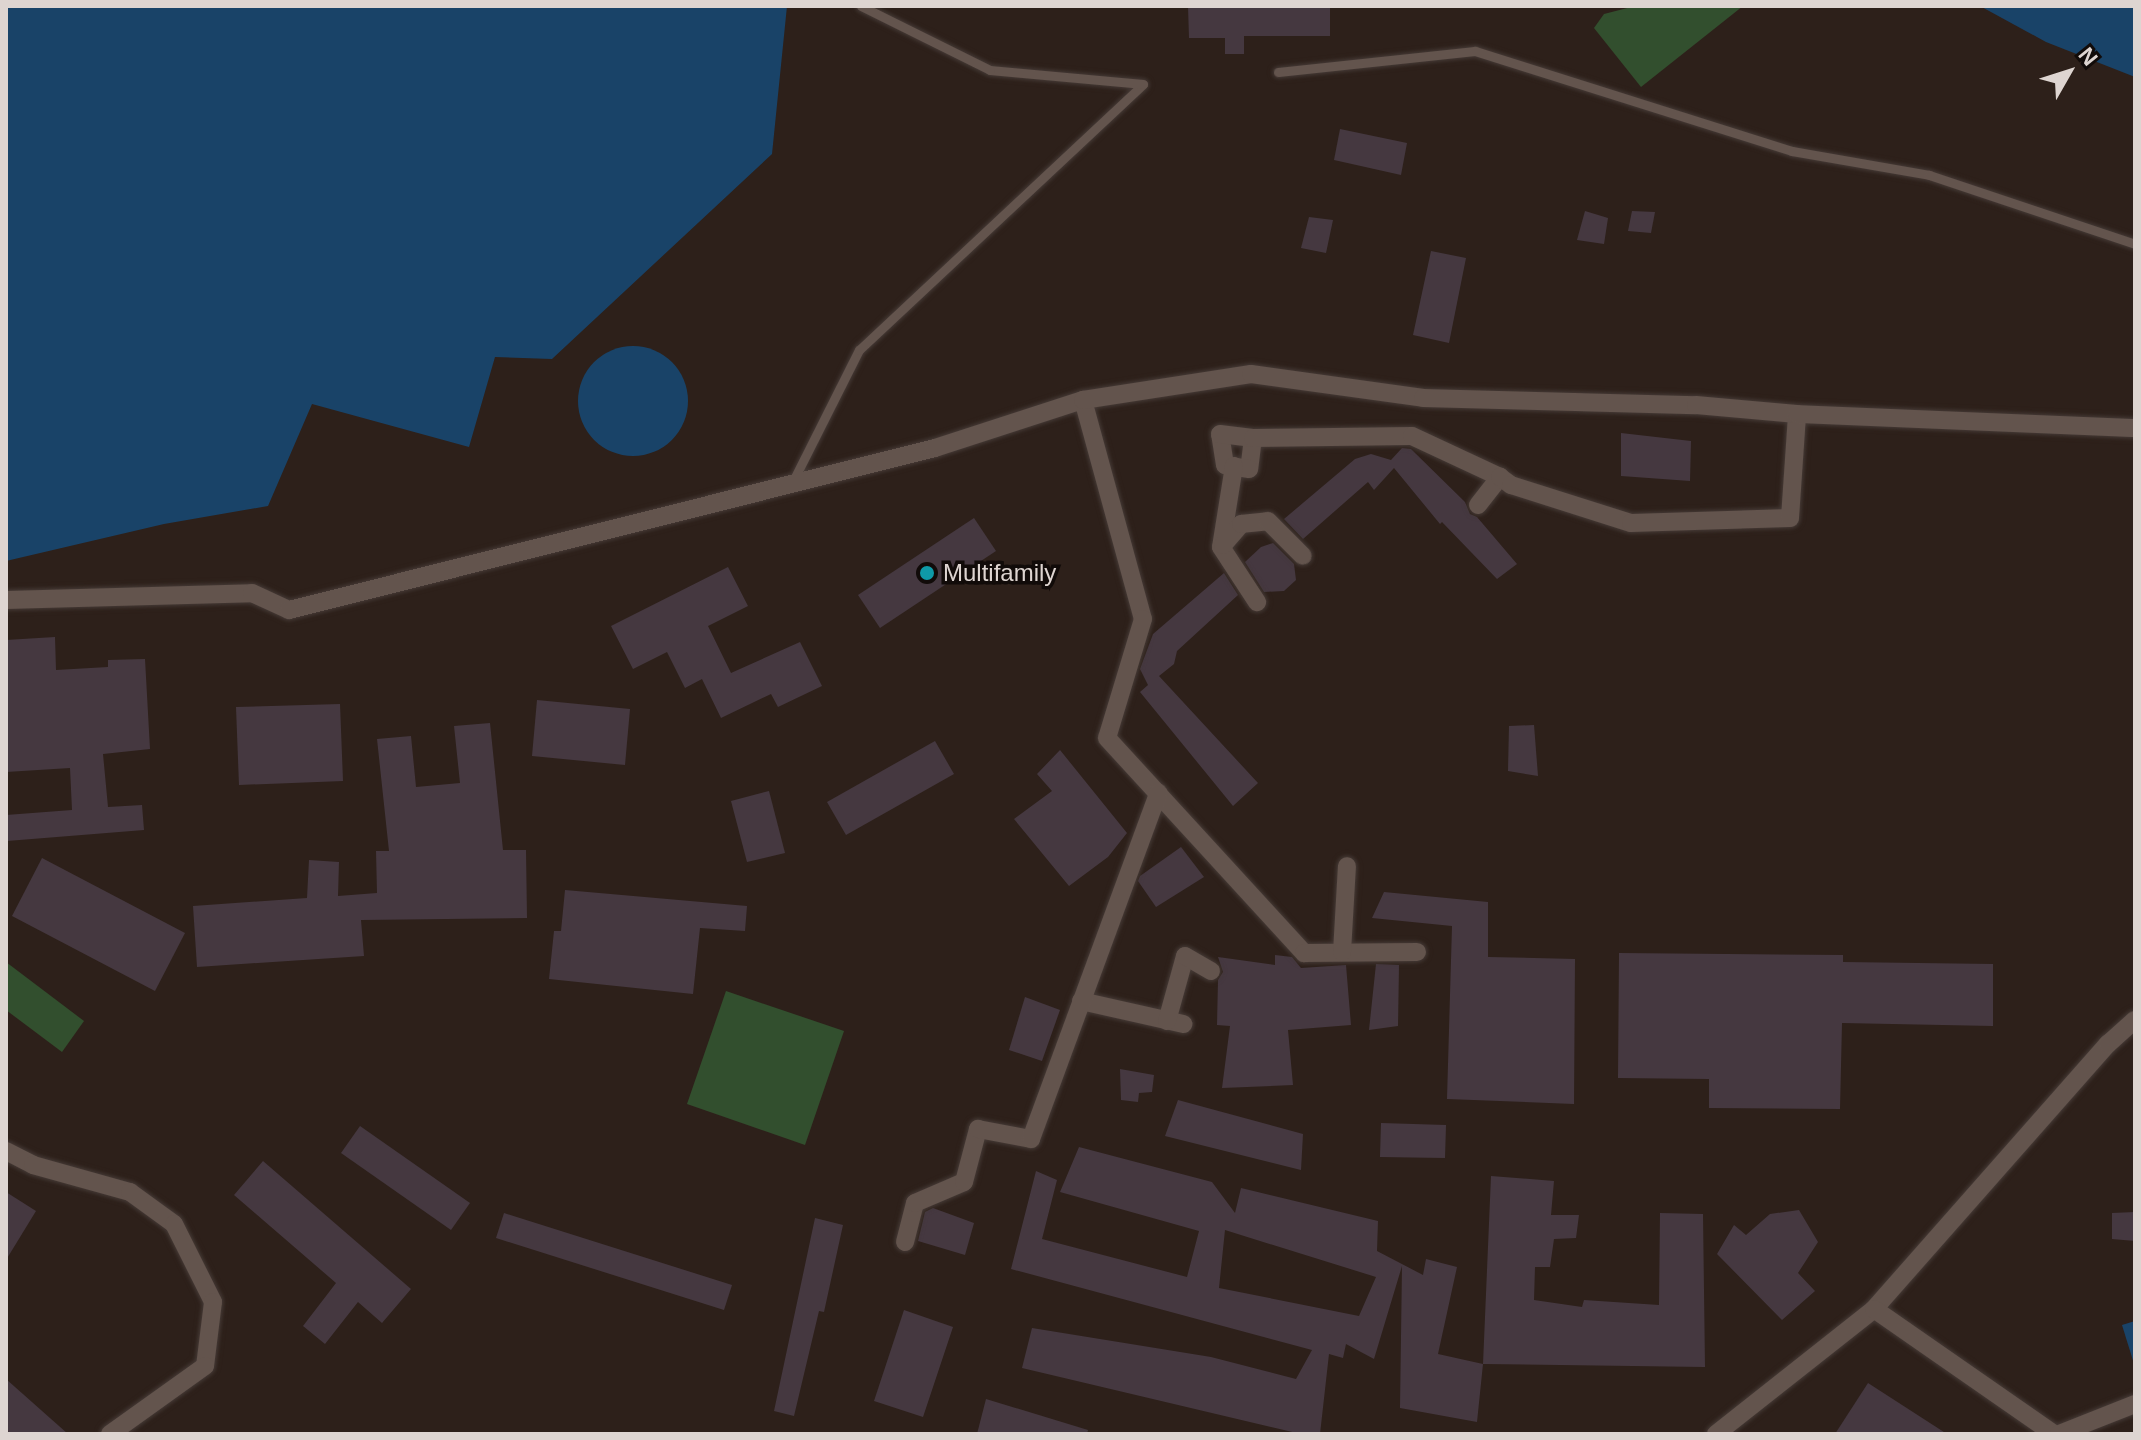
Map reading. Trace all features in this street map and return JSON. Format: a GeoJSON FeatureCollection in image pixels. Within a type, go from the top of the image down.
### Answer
{"type":"FeatureCollection","features":[{"type":"Feature","properties":{"kind":"street"},"geometry":{"type":"LineString","coordinates":[[6,600],[252,593],[289,610],[935,448],[1083,400],[1251,374],[1423,398],[1696,405],[1797,414],[2135,428]]}},
{"type":"Feature","properties":{"kind":"street"},"geometry":{"type":"LineString","coordinates":[[1083,400],[1143,619],[1107,738],[1304,953],[1417,952]]}},
{"type":"Feature","properties":{"kind":"street"},"geometry":{"type":"LineString","coordinates":[[1253,438],[1249,469],[1225,465],[1220,434],[1253,438],[1412,436],[1511,485],[1631,523],[1790,518],[1797,414]]}},
{"type":"Feature","properties":{"kind":"street"},"geometry":{"type":"LineString","coordinates":[[1234,466],[1221,547],[1257,602]]}},
{"type":"Feature","properties":{"kind":"street"},"geometry":{"type":"LineString","coordinates":[[1478,505],[1500,477]]}},
{"type":"Feature","properties":{"kind":"street"},"geometry":{"type":"LineString","coordinates":[[1221,547],[1241,524],[1268,521],[1303,556]]}},
{"type":"Feature","properties":{"kind":"street"},"geometry":{"type":"LineString","coordinates":[[905,1242],[915,1203],[964,1182],[978,1129],[1031,1139],[1158,793]]}},
{"type":"Feature","properties":{"kind":"street"},"geometry":{"type":"LineString","coordinates":[[1342,952],[1347,866]]}},
{"type":"Feature","properties":{"kind":"street"},"geometry":{"type":"LineString","coordinates":[[1081,1001],[1175,1022],[1185,956],[1211,971]]}},
{"type":"Feature","properties":{"kind":"street"},"geometry":{"type":"LineString","coordinates":[[1716,1434],[1874,1309],[2108,1044],[2135,1020]]}},
{"type":"Feature","properties":{"kind":"street"},"geometry":{"type":"LineString","coordinates":[[6,1151],[33,1165],[130,1192],[174,1224],[213,1302],[205,1366],[110,1434]]}},
{"type":"Feature","properties":{"kind":"street"},"geometry":{"type":"LineString","coordinates":[[1874,1309],[2056,1434],[2135,1404]]}},
{"type":"Feature","properties":{"kind":"lane"},"geometry":{"type":"LineString","coordinates":[[792,483],[859,350],[1143,84],[990,70],[861,6]]}},
{"type":"Feature","properties":{"kind":"lane"},"geometry":{"type":"LineString","coordinates":[[1278,72],[1475,51],[1792,151],[1929,175],[2135,244]]}},
{"type":"Feature","properties":{"kind":"green space"},"geometry":{"type":"Polygon","coordinates":[[[1635,6],[1743,6],[1641,87],[1594,28],[1604,14],[1635,6]]]}},
{"type":"Feature","properties":{"kind":"green space"},"geometry":{"type":"Polygon","coordinates":[[[6,962],[84,1021],[62,1052],[6,1010],[6,962]]]}},
{"type":"Feature","properties":{"kind":"green space"},"geometry":{"type":"Polygon","coordinates":[[[726,991],[844,1031],[805,1145],[687,1104],[726,991]]]}},
{"type":"Feature","properties":{"kind":"water"},"geometry":{"type":"Polygon","coordinates":[[[6,6],[787,6],[772,154],[552,359],[495,357],[469,447],[312,404],[268,506],[164,524],[6,561],[6,6]]]}},
{"type":"Feature","properties":{"kind":"water"},"geometry":{"type":"Polygon","coordinates":[[[1980,6],[2135,6],[2135,77],[2046,42],[1980,6]]]}},
{"type":"Feature","properties":{"kind":"water"},"geometry":{"type":"Polygon","coordinates":[[[633,346],[654,350],[672,362],[684,380],[688,401],[684,422],[672,440],[654,452],[633,456],[612,452],[594,440],[582,422],[578,401],[582,380],[594,362],[612,350],[633,346]]]}},
{"type":"Feature","properties":{"kind":"water"},"geometry":{"type":"Polygon","coordinates":[[[2135,1321],[2135,1367],[2122,1325],[2135,1321]]]}},
{"type":"Feature","properties":{"kind":"building"},"geometry":{"type":"Polygon","coordinates":[[[1188,6],[1330,6],[1330,36],[1244,36],[1244,54],[1225,54],[1225,38],[1189,38],[1188,6]]]}},
{"type":"Feature","properties":{"kind":"building"},"geometry":{"type":"Polygon","coordinates":[[[1340,129],[1407,143],[1401,175],[1334,160],[1340,129]]]}},
{"type":"Feature","properties":{"kind":"building"},"geometry":{"type":"Polygon","coordinates":[[[1585,211],[1608,218],[1604,244],[1577,240],[1585,211]]]}},
{"type":"Feature","properties":{"kind":"building"},"geometry":{"type":"Polygon","coordinates":[[[1632,211],[1655,212],[1651,233],[1628,231],[1632,211]]]}},
{"type":"Feature","properties":{"kind":"building"},"geometry":{"type":"Polygon","coordinates":[[[1309,217],[1333,220],[1326,253],[1301,248],[1309,217]]]}},
{"type":"Feature","properties":{"kind":"building"},"geometry":{"type":"Polygon","coordinates":[[[1431,251],[1466,258],[1449,343],[1413,335],[1431,251]]]}},
{"type":"Feature","properties":{"kind":"building"},"geometry":{"type":"Polygon","coordinates":[[[1621,433],[1691,441],[1690,481],[1621,476],[1621,433]]]}},
{"type":"Feature","properties":{"kind":"building"},"geometry":{"type":"Polygon","coordinates":[[[1402,448],[1411,449],[1465,502],[1470,514],[1477,517],[1517,564],[1497,579],[1442,522],[1440,524],[1394,468],[1374,490],[1368,482],[1303,539],[1284,519],[1355,459],[1371,454],[1391,460],[1402,448]]]}},
{"type":"Feature","properties":{"kind":"building","name":"Multifamily"},"geometry":{"type":"Polygon","coordinates":[[[974,518],[996,551],[880,628],[858,595],[974,518]]]}},
{"type":"Feature","properties":{"kind":"building"},"geometry":{"type":"Polygon","coordinates":[[[1273,543],[1294,564],[1296,580],[1284,591],[1264,592],[1245,562],[1261,547],[1273,543]]]}},
{"type":"Feature","properties":{"kind":"building"},"geometry":{"type":"Polygon","coordinates":[[[728,567],[748,606],[708,626],[731,673],[800,642],[822,686],[778,707],[771,694],[721,718],[702,679],[685,688],[667,652],[633,669],[611,626],[728,567]]]}},
{"type":"Feature","properties":{"kind":"building"},"geometry":{"type":"Polygon","coordinates":[[[1224,573],[1238,595],[1177,651],[1174,664],[1159,676],[1258,783],[1233,806],[1140,692],[1148,685],[1140,669],[1153,634],[1224,573]]]}},
{"type":"Feature","properties":{"kind":"building"},"geometry":{"type":"Polygon","coordinates":[[[55,637],[56,670],[108,667],[108,660],[145,659],[150,749],[103,754],[108,807],[142,805],[144,830],[7,841],[6,815],[72,810],[70,768],[6,772],[6,640],[55,637]]]}},
{"type":"Feature","properties":{"kind":"building"},"geometry":{"type":"Polygon","coordinates":[[[537,700],[630,709],[625,765],[532,756],[537,700]]]}},
{"type":"Feature","properties":{"kind":"building"},"geometry":{"type":"Polygon","coordinates":[[[340,704],[343,781],[239,785],[236,707],[340,704]]]}},
{"type":"Feature","properties":{"kind":"building"},"geometry":{"type":"Polygon","coordinates":[[[490,723],[503,850],[526,850],[527,918],[361,920],[364,956],[197,967],[193,906],[307,898],[309,860],[339,862],[338,896],[377,893],[376,851],[389,851],[377,739],[411,736],[416,787],[460,783],[454,726],[490,723]]]}},
{"type":"Feature","properties":{"kind":"building"},"geometry":{"type":"Polygon","coordinates":[[[1534,725],[1538,776],[1508,771],[1509,726],[1534,725]]]}},
{"type":"Feature","properties":{"kind":"building"},"geometry":{"type":"Polygon","coordinates":[[[935,741],[954,774],[846,835],[827,802],[935,741]]]}},
{"type":"Feature","properties":{"kind":"building"},"geometry":{"type":"Polygon","coordinates":[[[1060,750],[1127,833],[1108,857],[1069,886],[1014,819],[1052,791],[1037,774],[1060,750]]]}},
{"type":"Feature","properties":{"kind":"building"},"geometry":{"type":"Polygon","coordinates":[[[769,791],[785,853],[747,862],[731,801],[769,791]]]}},
{"type":"Feature","properties":{"kind":"building"},"geometry":{"type":"Polygon","coordinates":[[[1181,847],[1204,877],[1156,907],[1138,881],[1140,876],[1181,847]]]}},
{"type":"Feature","properties":{"kind":"building"},"geometry":{"type":"Polygon","coordinates":[[[42,858],[185,933],[155,991],[12,916],[42,858]]]}},
{"type":"Feature","properties":{"kind":"building"},"geometry":{"type":"Polygon","coordinates":[[[565,890],[747,906],[745,931],[700,928],[693,994],[549,979],[554,931],[561,931],[565,890]]]}},
{"type":"Feature","properties":{"kind":"building"},"geometry":{"type":"Polygon","coordinates":[[[1384,892],[1488,902],[1488,957],[1575,959],[1574,1104],[1447,1099],[1452,926],[1372,918],[1384,892]]]}},
{"type":"Feature","properties":{"kind":"building"},"geometry":{"type":"Polygon","coordinates":[[[1619,953],[1843,955],[1843,962],[1993,964],[1993,1026],[1842,1023],[1840,1109],[1709,1108],[1709,1079],[1618,1078],[1619,953]]]}},
{"type":"Feature","properties":{"kind":"building"},"geometry":{"type":"Polygon","coordinates":[[[1275,955],[1292,957],[1301,968],[1346,965],[1351,1025],[1288,1030],[1293,1085],[1222,1088],[1230,1026],[1217,1025],[1218,980],[1223,972],[1218,957],[1275,965],[1275,955]]]}},
{"type":"Feature","properties":{"kind":"building"},"geometry":{"type":"Polygon","coordinates":[[[1376,964],[1399,965],[1398,1026],[1369,1030],[1376,964]]]}},
{"type":"Feature","properties":{"kind":"building"},"geometry":{"type":"Polygon","coordinates":[[[1025,997],[1060,1010],[1042,1061],[1009,1050],[1025,997]]]}},
{"type":"Feature","properties":{"kind":"building"},"geometry":{"type":"Polygon","coordinates":[[[1120,1069],[1154,1075],[1152,1092],[1139,1093],[1138,1102],[1121,1100],[1120,1069]]]}},
{"type":"Feature","properties":{"kind":"building"},"geometry":{"type":"Polygon","coordinates":[[[1178,1100],[1303,1134],[1301,1170],[1165,1136],[1178,1100]]]}},
{"type":"Feature","properties":{"kind":"building"},"geometry":{"type":"Polygon","coordinates":[[[1381,1123],[1446,1125],[1445,1158],[1380,1157],[1381,1123]]]}},
{"type":"Feature","properties":{"kind":"building"},"geometry":{"type":"Polygon","coordinates":[[[360,1126],[470,1203],[451,1230],[341,1153],[360,1126]]]}},
{"type":"Feature","properties":{"kind":"building"},"geometry":{"type":"Polygon","coordinates":[[[1079,1147],[1212,1182],[1235,1213],[1241,1188],[1378,1221],[1377,1251],[1423,1275],[1426,1259],[1457,1267],[1438,1354],[1483,1364],[1477,1422],[1400,1408],[1402,1266],[1374,1359],[1346,1344],[1343,1358],[1329,1354],[1320,1434],[1301,1434],[1022,1368],[1032,1328],[1211,1357],[1296,1379],[1312,1350],[1011,1269],[1036,1171],[1057,1180],[1042,1239],[1187,1277],[1199,1231],[1060,1192],[1079,1147]],[[1225,1230],[1219,1288],[1359,1316],[1376,1277],[1225,1230]]]}},
{"type":"Feature","properties":{"kind":"building"},"geometry":{"type":"Polygon","coordinates":[[[263,1161],[411,1289],[382,1323],[358,1302],[325,1344],[303,1326],[336,1283],[234,1195],[263,1161]]]}},
{"type":"Feature","properties":{"kind":"building"},"geometry":{"type":"Polygon","coordinates":[[[1491,1176],[1554,1181],[1551,1215],[1579,1215],[1576,1238],[1554,1239],[1550,1267],[1535,1267],[1534,1300],[1582,1307],[1584,1300],[1659,1305],[1660,1213],[1703,1214],[1705,1367],[1483,1364],[1491,1176]]]}},
{"type":"Feature","properties":{"kind":"building"},"geometry":{"type":"Polygon","coordinates":[[[6,1192],[36,1211],[6,1260],[6,1192]]]}},
{"type":"Feature","properties":{"kind":"building"},"geometry":{"type":"Polygon","coordinates":[[[933,1208],[974,1223],[965,1255],[918,1241],[925,1212],[933,1208]]]}},
{"type":"Feature","properties":{"kind":"building"},"geometry":{"type":"Polygon","coordinates":[[[1799,1210],[1818,1242],[1798,1273],[1815,1291],[1782,1320],[1717,1254],[1734,1225],[1746,1235],[1770,1214],[1799,1210]]]}},
{"type":"Feature","properties":{"kind":"building"},"geometry":{"type":"Polygon","coordinates":[[[2135,1212],[2135,1241],[2112,1239],[2112,1213],[2135,1212]]]}},
{"type":"Feature","properties":{"kind":"building"},"geometry":{"type":"Polygon","coordinates":[[[504,1213],[732,1285],[724,1310],[496,1238],[504,1213]]]}},
{"type":"Feature","properties":{"kind":"building"},"geometry":{"type":"Polygon","coordinates":[[[815,1218],[843,1225],[824,1312],[819,1311],[794,1416],[774,1411],[815,1218]]]}},
{"type":"Feature","properties":{"kind":"building"},"geometry":{"type":"Polygon","coordinates":[[[904,1310],[953,1327],[923,1417],[874,1401],[904,1310]]]}},
{"type":"Feature","properties":{"kind":"building"},"geometry":{"type":"Polygon","coordinates":[[[6,1379],[68,1434],[11,1434],[6,1430],[6,1379]]]}},
{"type":"Feature","properties":{"kind":"building"},"geometry":{"type":"Polygon","coordinates":[[[1868,1383],[1947,1434],[1835,1434],[1868,1383]]]}},
{"type":"Feature","properties":{"kind":"building"},"geometry":{"type":"Polygon","coordinates":[[[986,1399],[1088,1430],[1087,1434],[977,1434],[986,1399]]]}},
{"type":"Feature","properties":{"kind":"place","name":"Multifamily"},"geometry":{"type":"Point","coordinates":[927,573]}}]}
